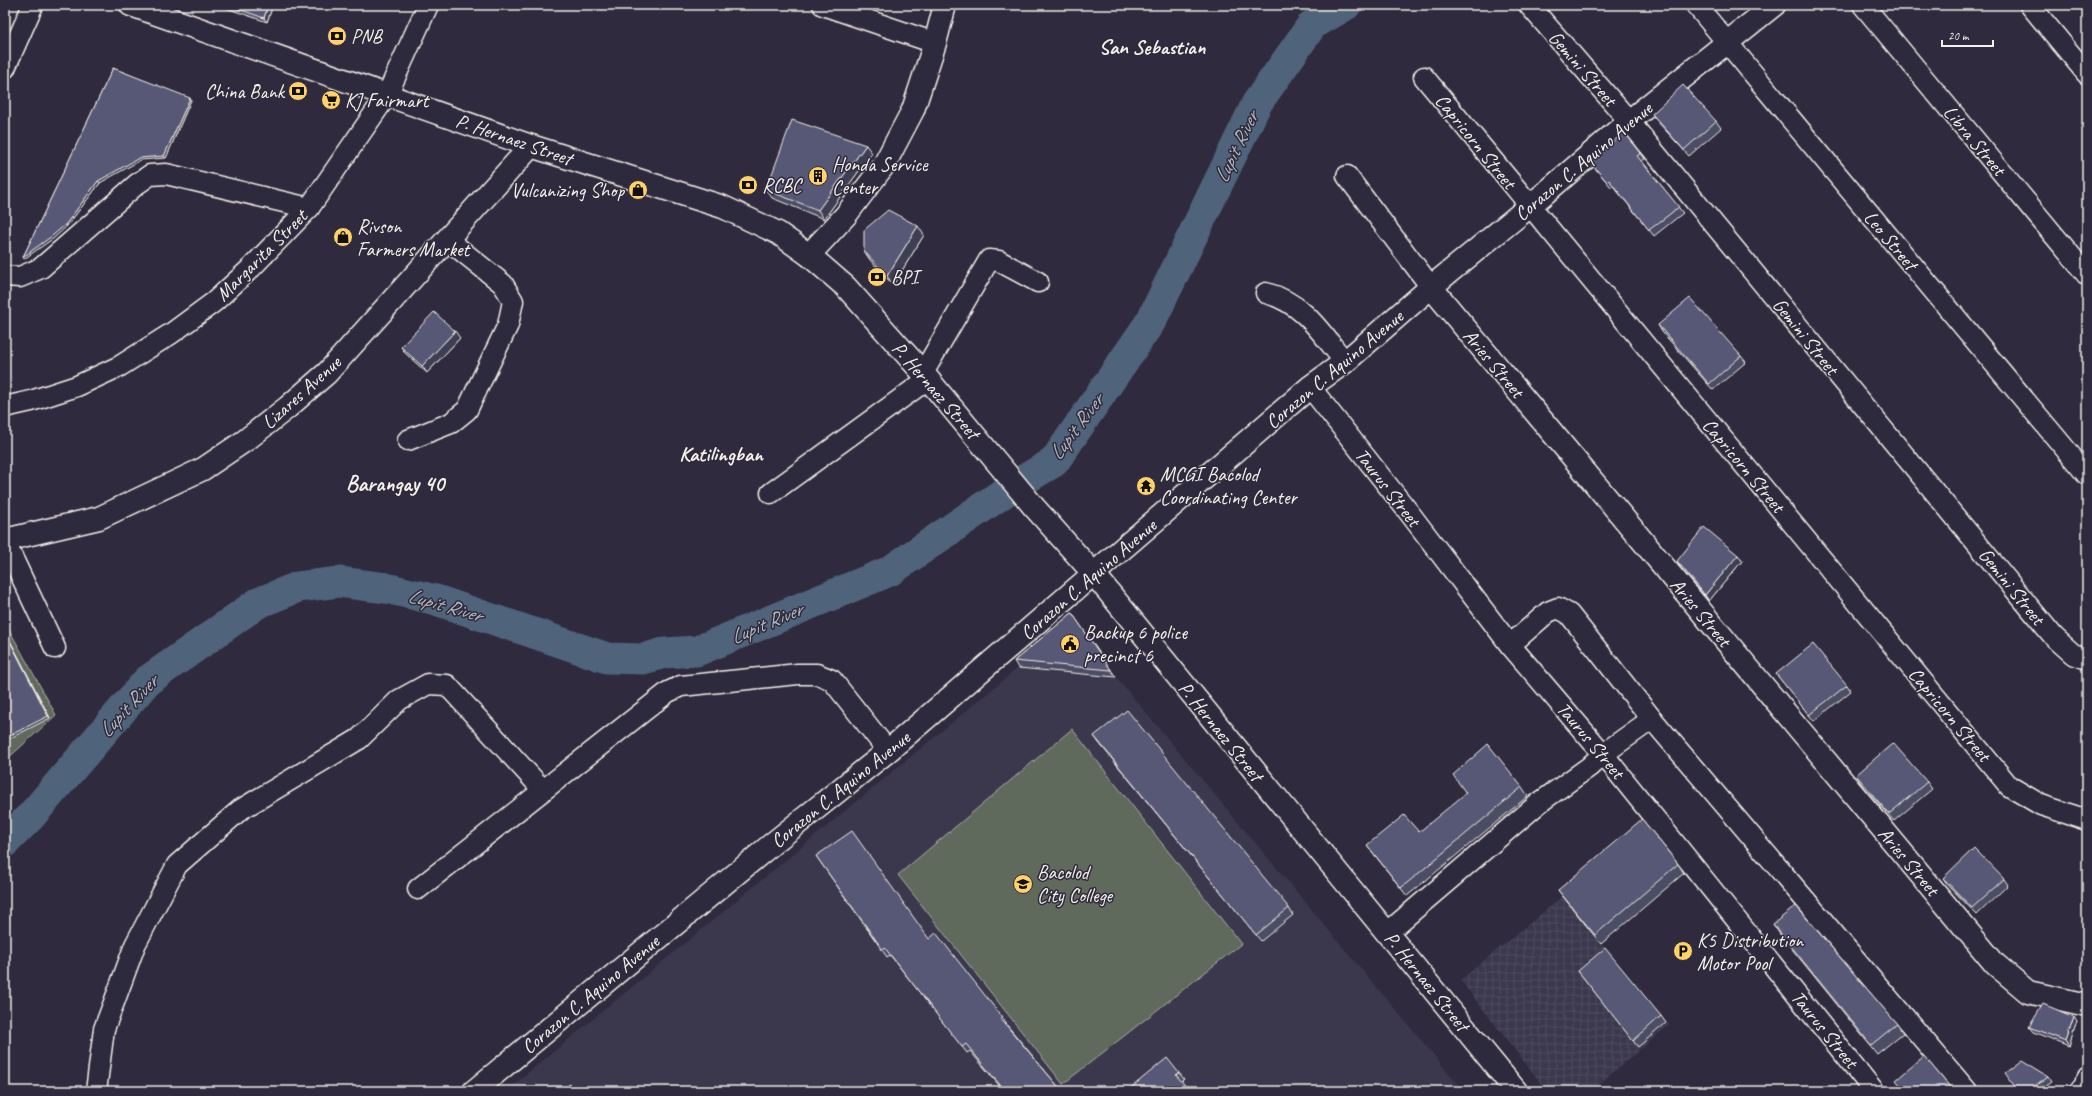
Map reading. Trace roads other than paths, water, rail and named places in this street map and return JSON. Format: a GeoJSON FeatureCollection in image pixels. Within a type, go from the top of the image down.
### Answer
{"type":"FeatureCollection","features":[{"type":"Feature","properties":{"kind":"main road","name":"P. Hernaez Street"},"geometry":{"type":"LineString","coordinates":[[131,5],[531,146],[723,207],[778,232],[809,255],[846,287],[926,376],[1034,507],[1094,574],[1280,804],[1375,919],[1388,932],[1516,1091]]}},
{"type":"Feature","properties":{"kind":"main road"},"geometry":{"type":"LineString","coordinates":[[809,255],[846,215],[884,165],[912,110],[935,43],[945,5]]}},
{"type":"Feature","properties":{"kind":"main road","name":"Corazon C. Aquino Avenue"},"geometry":{"type":"LineString","coordinates":[[474,1091],[760,854],[888,751],[1310,387],[1345,362],[1431,287],[1530,206],[1629,121],[1774,5]]}},
{"type":"Feature","properties":{"kind":"main road","name":"Lizares Avenue"},"geometry":{"type":"LineString","coordinates":[[5,541],[99,518],[203,469],[246,440],[288,407],[327,373],[531,146]]}},
{"type":"Feature","properties":{"kind":"main road","name":"Aries Street"},"geometry":{"type":"LineString","coordinates":[[1431,287],[1995,964],[2028,992],[2087,1005]]}},
{"type":"Feature","properties":{"kind":"street"},"geometry":{"type":"LineString","coordinates":[[5,68],[33,5]]}},
{"type":"Feature","properties":{"kind":"street","name":"Margarita Street"},"geometry":{"type":"LineString","coordinates":[[5,406],[31,401],[77,386],[120,366],[172,333],[214,302],[285,234],[309,208],[387,94],[428,5]]}},
{"type":"Feature","properties":{"kind":"street"},"geometry":{"type":"LineString","coordinates":[[823,5],[935,43]]}},
{"type":"Feature","properties":{"kind":"street","name":"Gemini Street"},"geometry":{"type":"LineString","coordinates":[[1530,5],[1629,121],[2054,638],[2073,654],[2087,659]]}},
{"type":"Feature","properties":{"kind":"street","name":"Leo Street"},"geometry":{"type":"LineString","coordinates":[[1696,5],[2087,475]]}},
{"type":"Feature","properties":{"kind":"street","name":"Libra Street"},"geometry":{"type":"LineString","coordinates":[[1864,5],[2087,275]]}},
{"type":"Feature","properties":{"kind":"street"},"geometry":{"type":"LineString","coordinates":[[2030,5],[2087,74]]}},
{"type":"Feature","properties":{"kind":"street","name":"Capricorn Street"},"geometry":{"type":"LineString","coordinates":[[1424,77],[2009,786],[2041,805],[2087,820]]}},
{"type":"Feature","properties":{"kind":"street"},"geometry":{"type":"LineString","coordinates":[[5,276],[20,277],[41,268],[137,184],[150,175],[166,174],[309,208]]}},
{"type":"Feature","properties":{"kind":"street","name":"Aries Street"},"geometry":{"type":"LineString","coordinates":[[1347,176],[1431,287]]}},
{"type":"Feature","properties":{"kind":"street"},"geometry":{"type":"LineString","coordinates":[[408,440],[451,423],[467,410],[508,325],[513,301],[503,284],[448,240]]}},
{"type":"Feature","properties":{"kind":"street"},"geometry":{"type":"LineString","coordinates":[[771,493],[926,376],[989,260],[999,261],[1038,282]]}},
{"type":"Feature","properties":{"kind":"street"},"geometry":{"type":"LineString","coordinates":[[1266,293],[1282,297],[1302,311],[1345,362]]}},
{"type":"Feature","properties":{"kind":"street","name":"Taurus Street"},"geometry":{"type":"LineString","coordinates":[[1310,387],[1411,515],[1510,645],[1603,754],[1874,1091]]}},
{"type":"Feature","properties":{"kind":"street"},"geometry":{"type":"LineString","coordinates":[[5,541],[55,648]]}},
{"type":"Feature","properties":{"kind":"street"},"geometry":{"type":"LineString","coordinates":[[1510,645],[1548,612],[1558,608],[1569,614],[1652,719],[1967,1091]]}},
{"type":"Feature","properties":{"kind":"street"},"geometry":{"type":"LineString","coordinates":[[418,889],[668,692],[681,686],[798,674],[817,674],[832,680],[888,751]]}},
{"type":"Feature","properties":{"kind":"street"},"geometry":{"type":"LineString","coordinates":[[96,1091],[104,1029],[135,945],[177,865],[240,810],[359,739],[399,700],[428,684],[447,685],[543,790]]}},
{"type":"Feature","properties":{"kind":"street"},"geometry":{"type":"LineString","coordinates":[[1388,932],[1538,803],[1589,767],[1603,754],[1652,719]]}},
{"type":"Feature","properties":{"kind":"street"},"geometry":{"type":"LineString","coordinates":[[2080,1091],[2085,1085],[2087,1076]]}},
{"type":"Feature","properties":{"kind":"waterway","name":"Lupit River"},"geometry":{"type":"LineString","coordinates":[[5,842],[31,816],[147,681],[258,603],[298,587],[339,582],[386,588],[436,600],[607,658],[643,659],[664,653],[697,651],[890,571],[1012,487],[1054,462],[1151,321],[1257,103],[1312,25],[1346,5]]}},
{"type":"Feature","properties":{"kind":"place","name":"PNB"},"geometry":{"type":"Point","coordinates":[337,36]}},
{"type":"Feature","properties":{"kind":"place","name":"China Bank"},"geometry":{"type":"Point","coordinates":[298,91]}},
{"type":"Feature","properties":{"kind":"place","name":"KJ Fairmart"},"geometry":{"type":"Point","coordinates":[331,100]}},
{"type":"Feature","properties":{"kind":"place","name":"Honda Service Center"},"geometry":{"type":"Point","coordinates":[818,176]}},
{"type":"Feature","properties":{"kind":"place","name":"RCBC"},"geometry":{"type":"Point","coordinates":[748,185]}},
{"type":"Feature","properties":{"kind":"place","name":"Vulcanizing Shop"},"geometry":{"type":"Point","coordinates":[638,190]}},
{"type":"Feature","properties":{"kind":"place","name":"Rivson Farmers Market"},"geometry":{"type":"Point","coordinates":[343,237]}},
{"type":"Feature","properties":{"kind":"place","name":"BPI"},"geometry":{"type":"Point","coordinates":[877,277]}},
{"type":"Feature","properties":{"kind":"place","name":"MCGI Bacolod Coordinating Center"},"geometry":{"type":"Point","coordinates":[1146,486]}},
{"type":"Feature","properties":{"kind":"place","name":"Backup 6 police precinct 6"},"geometry":{"type":"Point","coordinates":[1070,644]}},
{"type":"Feature","properties":{"kind":"place","name":"Bacolod City College"},"geometry":{"type":"Point","coordinates":[1023,884]}},
{"type":"Feature","properties":{"kind":"place","name":"K5 Distribution Motor Pool"},"geometry":{"type":"Point","coordinates":[1683,951]}},
{"type":"Feature","properties":{"kind":"district","name":"San Sebastian"},"geometry":{"type":"Point","coordinates":[1152,47]}},
{"type":"Feature","properties":{"kind":"district","name":"Katilingban"},"geometry":{"type":"Point","coordinates":[721,454]}},
{"type":"Feature","properties":{"kind":"district","name":"Barangay 40"},"geometry":{"type":"Point","coordinates":[395,483]}}]}
